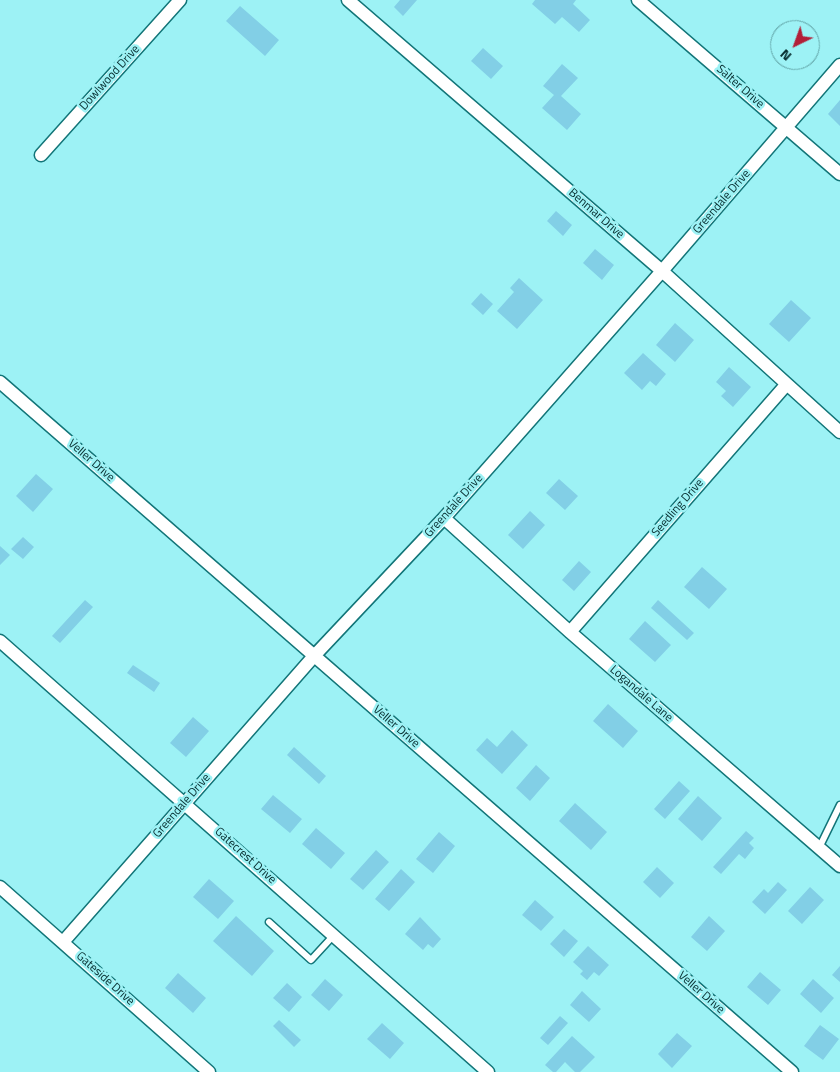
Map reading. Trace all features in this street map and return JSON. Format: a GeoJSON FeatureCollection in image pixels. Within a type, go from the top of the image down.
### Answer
{"type":"FeatureCollection","features":[{"type":"Feature","properties":{"kind":"street","name":"Dowlwood Drive"},"geometry":{"type":"LineString","coordinates":[[41,155],[180,0]]}},
{"type":"Feature","properties":{"kind":"street","name":"Benmar Drive"},"geometry":{"type":"LineString","coordinates":[[348,0],[662,271],[840,432]]}},
{"type":"Feature","properties":{"kind":"street","name":"Salter Drive"},"geometry":{"type":"LineString","coordinates":[[638,0],[840,174]]}},
{"type":"Feature","properties":{"kind":"street","name":"Greendale Drive"},"geometry":{"type":"LineString","coordinates":[[63,942],[314,656],[444,518],[662,271],[840,65]]}},
{"type":"Feature","properties":{"kind":"street","name":"Veller Drive"},"geometry":{"type":"LineString","coordinates":[[0,382],[792,1072]]}},
{"type":"Feature","properties":{"kind":"street","name":"Seedling Drive"},"geometry":{"type":"LineString","coordinates":[[570,632],[786,385]]}},
{"type":"Feature","properties":{"kind":"street","name":"Logandale Lane"},"geometry":{"type":"LineString","coordinates":[[444,518],[570,632],[840,866]]}},
{"type":"Feature","properties":{"kind":"street","name":"Gatecrest Drive"},"geometry":{"type":"LineString","coordinates":[[0,641],[488,1072]]}},
{"type":"Feature","properties":{"kind":"street","name":"Gateside Drive"},"geometry":{"type":"LineString","coordinates":[[0,887],[209,1072]]}},
{"type":"Feature","properties":{"kind":"lane"},"geometry":{"type":"LineString","coordinates":[[819,848],[840,805]]}},
{"type":"Feature","properties":{"kind":"lane"},"geometry":{"type":"LineString","coordinates":[[269,922],[311,960],[334,935]]}},
{"type":"Feature","properties":{"kind":"building"},"geometry":{"type":"Polygon","coordinates":[[[400,0],[417,0],[403,16],[394,7],[400,0]]]}},
{"type":"Feature","properties":{"kind":"building"},"geometry":{"type":"Polygon","coordinates":[[[535,0],[576,0],[573,4],[590,20],[579,32],[562,17],[555,24],[532,4],[535,0]]]}},
{"type":"Feature","properties":{"kind":"building"},"geometry":{"type":"Polygon","coordinates":[[[240,6],[279,40],[265,56],[226,21],[240,6]]]}},
{"type":"Feature","properties":{"kind":"building"},"geometry":{"type":"Polygon","coordinates":[[[483,48],[503,66],[491,79],[471,61],[483,48]]]}},
{"type":"Feature","properties":{"kind":"building"},"geometry":{"type":"Polygon","coordinates":[[[562,64],[578,78],[561,96],[581,114],[567,130],[542,108],[554,95],[543,86],[562,64]]]}},
{"type":"Feature","properties":{"kind":"building"},"geometry":{"type":"Polygon","coordinates":[[[840,100],[840,126],[828,114],[840,100]]]}},
{"type":"Feature","properties":{"kind":"building"},"geometry":{"type":"Polygon","coordinates":[[[556,211],[572,225],[563,236],[547,221],[556,211]]]}},
{"type":"Feature","properties":{"kind":"building"},"geometry":{"type":"Polygon","coordinates":[[[595,249],[614,265],[602,280],[583,263],[595,249]]]}},
{"type":"Feature","properties":{"kind":"building"},"geometry":{"type":"Polygon","coordinates":[[[519,278],[543,300],[517,329],[497,311],[514,292],[510,288],[519,278]]]}},
{"type":"Feature","properties":{"kind":"building"},"geometry":{"type":"Polygon","coordinates":[[[481,293],[493,304],[483,315],[471,304],[481,293]]]}},
{"type":"Feature","properties":{"kind":"building"},"geometry":{"type":"Polygon","coordinates":[[[791,300],[811,318],[789,342],[769,324],[791,300]]]}},
{"type":"Feature","properties":{"kind":"building"},"geometry":{"type":"Polygon","coordinates":[[[675,323],[694,340],[675,362],[656,345],[675,323]]]}},
{"type":"Feature","properties":{"kind":"building"},"geometry":{"type":"Polygon","coordinates":[[[643,353],[666,374],[656,386],[650,381],[642,390],[624,373],[643,353]]]}},
{"type":"Feature","properties":{"kind":"building"},"geometry":{"type":"Polygon","coordinates":[[[729,367],[751,387],[733,407],[721,396],[726,391],[716,382],[729,367]]]}},
{"type":"Feature","properties":{"kind":"building"},"geometry":{"type":"Polygon","coordinates":[[[36,474],[53,489],[33,512],[16,496],[36,474]]]}},
{"type":"Feature","properties":{"kind":"building"},"geometry":{"type":"Polygon","coordinates":[[[559,479],[578,496],[565,510],[546,493],[559,479]]]}},
{"type":"Feature","properties":{"kind":"building"},"geometry":{"type":"Polygon","coordinates":[[[530,511],[545,525],[523,549],[508,535],[530,511]]]}},
{"type":"Feature","properties":{"kind":"building"},"geometry":{"type":"Polygon","coordinates":[[[23,537],[34,547],[23,559],[11,549],[23,537]]]}},
{"type":"Feature","properties":{"kind":"building"},"geometry":{"type":"Polygon","coordinates":[[[0,546],[10,555],[0,565],[0,546]]]}},
{"type":"Feature","properties":{"kind":"building"},"geometry":{"type":"Polygon","coordinates":[[[579,561],[591,572],[574,591],[562,580],[579,561]]]}},
{"type":"Feature","properties":{"kind":"building"},"geometry":{"type":"Polygon","coordinates":[[[702,567],[727,589],[709,609],[684,587],[702,567]]]}},
{"type":"Feature","properties":{"kind":"building"},"geometry":{"type":"Polygon","coordinates":[[[85,600],[93,607],[60,643],[52,636],[85,600]]]}},
{"type":"Feature","properties":{"kind":"building"},"geometry":{"type":"Polygon","coordinates":[[[658,600],[694,633],[687,640],[651,608],[658,600]]]}},
{"type":"Feature","properties":{"kind":"building"},"geometry":{"type":"Polygon","coordinates":[[[645,621],[671,645],[655,662],[629,639],[645,621]]]}},
{"type":"Feature","properties":{"kind":"building"},"geometry":{"type":"Polygon","coordinates":[[[133,665],[160,683],[154,692],[127,673],[133,665]]]}},
{"type":"Feature","properties":{"kind":"building"},"geometry":{"type":"Polygon","coordinates":[[[608,704],[638,731],[623,748],[593,721],[608,704]]]}},
{"type":"Feature","properties":{"kind":"building"},"geometry":{"type":"Polygon","coordinates":[[[193,717],[209,731],[186,757],[170,743],[193,717]]]}},
{"type":"Feature","properties":{"kind":"building"},"geometry":{"type":"Polygon","coordinates":[[[512,730],[528,745],[502,774],[476,750],[487,738],[497,747],[512,730]]]}},
{"type":"Feature","properties":{"kind":"building"},"geometry":{"type":"Polygon","coordinates":[[[294,747],[326,776],[319,784],[287,755],[294,747]]]}},
{"type":"Feature","properties":{"kind":"building"},"geometry":{"type":"Polygon","coordinates":[[[536,765],[550,778],[530,801],[516,788],[536,765]]]}},
{"type":"Feature","properties":{"kind":"building"},"geometry":{"type":"Polygon","coordinates":[[[679,781],[690,791],[665,819],[654,809],[679,781]]]}},
{"type":"Feature","properties":{"kind":"building"},"geometry":{"type":"Polygon","coordinates":[[[273,795],[302,819],[290,833],[261,809],[273,795]]]}},
{"type":"Feature","properties":{"kind":"building"},"geometry":{"type":"Polygon","coordinates":[[[698,796],[722,818],[702,841],[678,819],[698,796]]]}},
{"type":"Feature","properties":{"kind":"building"},"geometry":{"type":"Polygon","coordinates":[[[575,803],[607,832],[591,850],[559,821],[575,803]]]}},
{"type":"Feature","properties":{"kind":"building"},"geometry":{"type":"Polygon","coordinates":[[[316,828],[345,853],[331,869],[302,844],[316,828]]]}},
{"type":"Feature","properties":{"kind":"building"},"geometry":{"type":"Polygon","coordinates":[[[746,831],[754,838],[749,843],[754,848],[745,859],[739,854],[721,874],[713,867],[746,831]]]}},
{"type":"Feature","properties":{"kind":"building"},"geometry":{"type":"Polygon","coordinates":[[[439,832],[455,846],[433,873],[416,859],[439,832]]]}},
{"type":"Feature","properties":{"kind":"building"},"geometry":{"type":"Polygon","coordinates":[[[376,850],[389,862],[363,890],[350,879],[376,850]]]}},
{"type":"Feature","properties":{"kind":"building"},"geometry":{"type":"Polygon","coordinates":[[[657,867],[674,883],[660,898],[643,882],[657,867]]]}},
{"type":"Feature","properties":{"kind":"building"},"geometry":{"type":"Polygon","coordinates":[[[401,869],[415,882],[389,911],[375,899],[401,869]]]}},
{"type":"Feature","properties":{"kind":"building"},"geometry":{"type":"Polygon","coordinates":[[[209,879],[234,901],[218,919],[193,897],[209,879]]]}},
{"type":"Feature","properties":{"kind":"building"},"geometry":{"type":"Polygon","coordinates":[[[778,882],[787,890],[765,914],[752,902],[764,889],[768,893],[778,882]]]}},
{"type":"Feature","properties":{"kind":"building"},"geometry":{"type":"Polygon","coordinates":[[[810,887],[824,900],[802,924],[788,911],[810,887]]]}},
{"type":"Feature","properties":{"kind":"building"},"geometry":{"type":"Polygon","coordinates":[[[535,900],[554,917],[541,931],[522,915],[535,900]]]}},
{"type":"Feature","properties":{"kind":"building"},"geometry":{"type":"Polygon","coordinates":[[[236,916],[274,951],[252,976],[213,941],[236,916]]]}},
{"type":"Feature","properties":{"kind":"building"},"geometry":{"type":"Polygon","coordinates":[[[709,916],[725,931],[707,951],[691,937],[709,916]]]}},
{"type":"Feature","properties":{"kind":"building"},"geometry":{"type":"Polygon","coordinates":[[[420,917],[441,939],[433,948],[428,944],[423,950],[405,934],[420,917]]]}},
{"type":"Feature","properties":{"kind":"building"},"geometry":{"type":"Polygon","coordinates":[[[564,929],[578,941],[564,957],[550,944],[564,929]]]}},
{"type":"Feature","properties":{"kind":"building"},"geometry":{"type":"Polygon","coordinates":[[[588,946],[609,965],[599,976],[594,972],[587,980],[580,974],[583,971],[573,962],[588,946]]]}},
{"type":"Feature","properties":{"kind":"building"},"geometry":{"type":"Polygon","coordinates":[[[840,966],[840,982],[832,975],[840,966]]]}},
{"type":"Feature","properties":{"kind":"building"},"geometry":{"type":"Polygon","coordinates":[[[760,972],[781,990],[768,1005],[747,987],[760,972]]]}},
{"type":"Feature","properties":{"kind":"building"},"geometry":{"type":"Polygon","coordinates":[[[178,973],[206,998],[193,1013],[165,988],[178,973]]]}},
{"type":"Feature","properties":{"kind":"building"},"geometry":{"type":"Polygon","coordinates":[[[325,979],[343,995],[329,1011],[311,995],[325,979]]]}},
{"type":"Feature","properties":{"kind":"building"},"geometry":{"type":"Polygon","coordinates":[[[813,979],[834,998],[821,1013],[800,994],[813,979]]]}},
{"type":"Feature","properties":{"kind":"building"},"geometry":{"type":"Polygon","coordinates":[[[287,983],[302,997],[289,1012],[273,998],[287,983]]]}},
{"type":"Feature","properties":{"kind":"building"},"geometry":{"type":"Polygon","coordinates":[[[582,991],[601,1009],[589,1022],[570,1005],[582,991]]]}},
{"type":"Feature","properties":{"kind":"building"},"geometry":{"type":"Polygon","coordinates":[[[560,1016],[568,1023],[548,1045],[540,1038],[560,1016]]]}},
{"type":"Feature","properties":{"kind":"building"},"geometry":{"type":"Polygon","coordinates":[[[279,1020],[301,1040],[294,1047],[273,1026],[279,1020]]]}},
{"type":"Feature","properties":{"kind":"building"},"geometry":{"type":"Polygon","coordinates":[[[382,1023],[404,1043],[390,1059],[367,1039],[382,1023]]]}},
{"type":"Feature","properties":{"kind":"building"},"geometry":{"type":"Polygon","coordinates":[[[820,1025],[839,1039],[823,1060],[804,1046],[820,1025]]]}},
{"type":"Feature","properties":{"kind":"building"},"geometry":{"type":"Polygon","coordinates":[[[677,1033],[692,1046],[672,1068],[658,1054],[677,1033]]]}},
{"type":"Feature","properties":{"kind":"building"},"geometry":{"type":"Polygon","coordinates":[[[572,1036],[595,1057],[580,1072],[575,1072],[565,1062],[556,1072],[553,1072],[545,1065],[572,1036]]]}}]}
